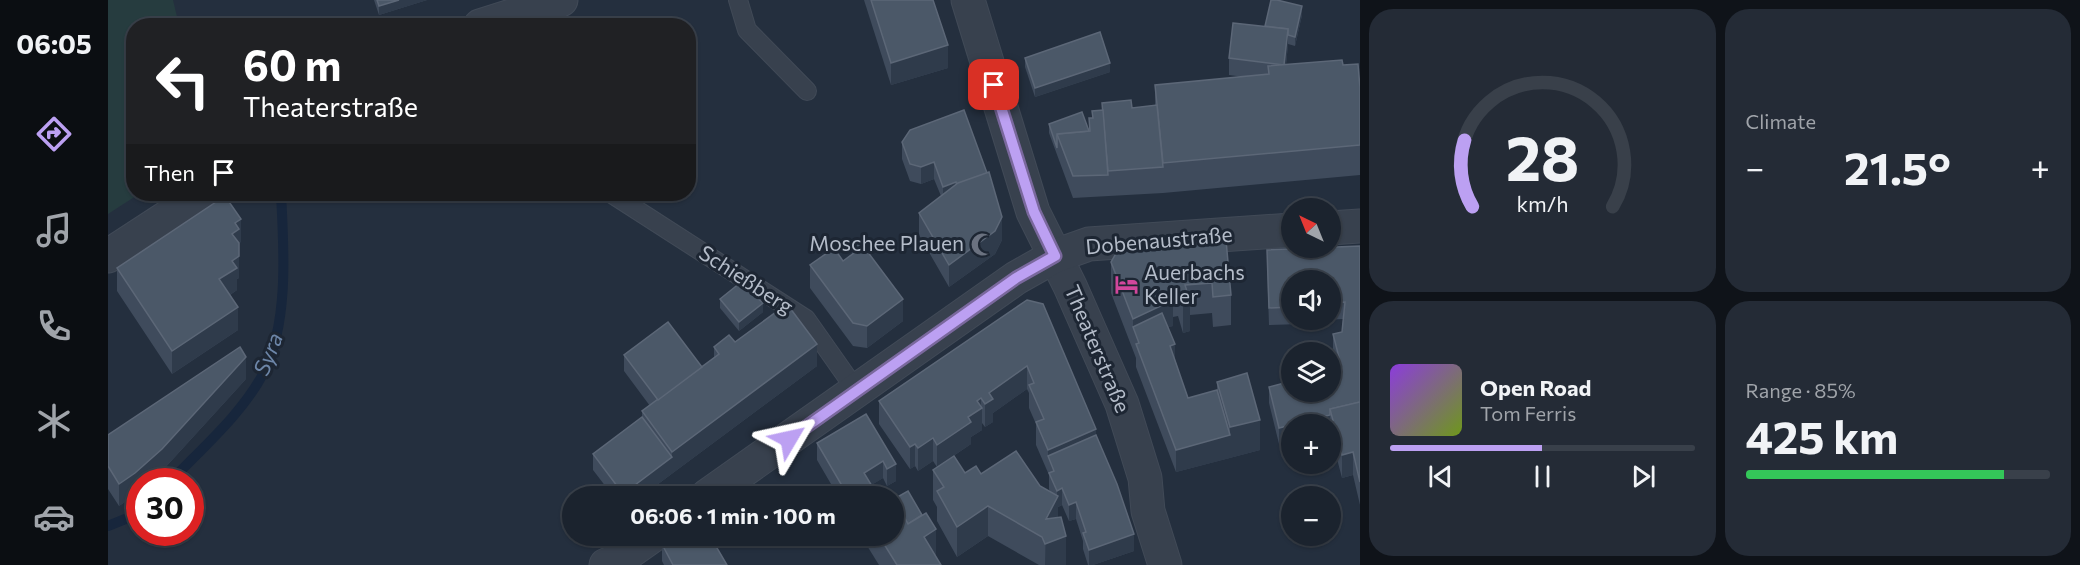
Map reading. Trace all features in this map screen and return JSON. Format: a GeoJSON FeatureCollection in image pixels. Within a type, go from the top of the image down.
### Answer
{"type":"FeatureCollection","features":[{"type":"Feature","properties":{"kind":"street"},"geometry":{"type":"LineString","coordinates":[[505,18],[561,0]]}},
{"type":"Feature","properties":{"kind":"street","name":"Theaterstraße"},"geometry":{"type":"LineString","coordinates":[[968,0],[1034,212],[1122,404],[1145,478],[1148,511],[1165,565]]}},
{"type":"Feature","properties":{"kind":"street"},"geometry":{"type":"LineString","coordinates":[[108,256],[192,201]]}},
{"type":"Feature","properties":{"kind":"street"},"geometry":{"type":"LineString","coordinates":[[1341,227],[1360,226]]}},
{"type":"Feature","properties":{"kind":"street","name":"Dobenaustraße"},"geometry":{"type":"LineString","coordinates":[[721,486],[1016,278],[1055,256],[1089,244],[1281,231]]}},
{"type":"Feature","properties":{"kind":"street"},"geometry":{"type":"LineString","coordinates":[[613,564],[638,546]]}},
{"type":"Feature","properties":{"kind":"lane"},"geometry":{"type":"LineString","coordinates":[[738,0],[747,30],[807,91]]}},
{"type":"Feature","properties":{"kind":"lane","name":"Schießberg"},"geometry":{"type":"LineString","coordinates":[[623,201],[806,319],[856,390]]}},
{"type":"Feature","properties":{"kind":"green space"},"geometry":{"type":"Polygon","coordinates":[[[108,0],[173,0],[177,18],[126,18],[126,201],[128,201],[108,214],[108,0]]]}},
{"type":"Feature","properties":{"kind":"building"},"geometry":{"type":"Polygon","coordinates":[[[377,0],[399,0],[379,6],[377,0]]]}},
{"type":"Feature","properties":{"kind":"building"},"geometry":{"type":"Polygon","coordinates":[[[871,0],[933,0],[948,45],[891,63],[871,0]]]}},
{"type":"Feature","properties":{"kind":"building"},"geometry":{"type":"Polygon","coordinates":[[[1271,0],[1302,6],[1295,37],[1288,35],[1288,29],[1265,26],[1271,0]]]}},
{"type":"Feature","properties":{"kind":"building"},"geometry":{"type":"Polygon","coordinates":[[[1233,23],[1288,29],[1284,65],[1229,58],[1233,23]]]}},
{"type":"Feature","properties":{"kind":"building"},"geometry":{"type":"Polygon","coordinates":[[[1100,32],[1110,63],[1035,88],[1025,58],[1100,32]]]}},
{"type":"Feature","properties":{"kind":"building"},"geometry":{"type":"Polygon","coordinates":[[[1342,60],[1343,65],[1358,64],[1360,145],[1163,163],[1155,85],[1269,74],[1268,66],[1342,60]]]}},
{"type":"Feature","properties":{"kind":"building"},"geometry":{"type":"Polygon","coordinates":[[[1131,100],[1132,108],[1157,105],[1163,167],[1108,171],[1102,103],[1131,100]]]}},
{"type":"Feature","properties":{"kind":"building"},"geometry":{"type":"Polygon","coordinates":[[[964,110],[987,173],[957,185],[956,182],[943,187],[934,162],[921,167],[910,164],[902,142],[910,130],[964,110]]]}},
{"type":"Feature","properties":{"kind":"building"},"geometry":{"type":"Polygon","coordinates":[[[1103,110],[1108,175],[1073,176],[1057,134],[1090,131],[1089,118],[1093,118],[1092,111],[1103,110]]]}},
{"type":"Feature","properties":{"kind":"building"},"geometry":{"type":"Polygon","coordinates":[[[1082,112],[1089,131],[1057,134],[1057,148],[1049,124],[1082,112]]]}},
{"type":"Feature","properties":{"kind":"building"},"geometry":{"type":"Polygon","coordinates":[[[989,172],[1002,217],[995,231],[949,265],[919,213],[958,183],[989,172]]]}},
{"type":"Feature","properties":{"kind":"building"},"geometry":{"type":"Polygon","coordinates":[[[218,201],[228,201],[241,219],[235,223],[239,229],[232,234],[239,243],[239,256],[232,261],[237,268],[219,279],[238,307],[172,351],[117,268],[218,201]]]}},
{"type":"Feature","properties":{"kind":"building"},"geometry":{"type":"Polygon","coordinates":[[[858,239],[903,299],[867,326],[853,323],[810,265],[834,248],[843,261],[858,250],[852,243],[858,239]]]}},
{"type":"Feature","properties":{"kind":"building"},"geometry":{"type":"Polygon","coordinates":[[[1226,240],[1231,295],[1213,297],[1212,283],[1185,285],[1190,301],[1183,303],[1178,286],[1168,287],[1173,296],[1162,299],[1165,304],[1133,319],[1111,262],[1118,250],[1226,240]]]}},
{"type":"Feature","properties":{"kind":"building"},"geometry":{"type":"Polygon","coordinates":[[[1360,246],[1360,402],[1330,409],[1330,414],[1281,414],[1281,427],[1279,428],[1269,387],[1281,384],[1281,402],[1341,402],[1341,342],[1335,342],[1333,334],[1342,332],[1345,302],[1341,302],[1341,270],[1281,270],[1281,307],[1269,308],[1267,250],[1281,249],[1281,258],[1341,258],[1341,247],[1360,246]]]}},
{"type":"Feature","properties":{"kind":"building"},"geometry":{"type":"Polygon","coordinates":[[[740,283],[763,303],[739,322],[720,299],[740,283]]]}},
{"type":"Feature","properties":{"kind":"building"},"geometry":{"type":"Polygon","coordinates":[[[1027,300],[1043,304],[1096,429],[1048,450],[1036,422],[1044,419],[1029,385],[1034,383],[1027,366],[989,393],[993,399],[985,404],[981,398],[977,401],[982,408],[968,417],[971,422],[937,445],[933,438],[918,448],[915,444],[910,447],[879,401],[1027,300]]]}},
{"type":"Feature","properties":{"kind":"building"},"geometry":{"type":"Polygon","coordinates":[[[787,304],[817,344],[672,452],[642,411],[719,354],[714,347],[729,335],[735,342],[787,304]]]}},
{"type":"Feature","properties":{"kind":"building"},"geometry":{"type":"Polygon","coordinates":[[[1162,313],[1175,344],[1170,346],[1188,398],[1217,390],[1230,435],[1176,450],[1136,344],[1139,343],[1133,327],[1162,313]]]}},
{"type":"Feature","properties":{"kind":"building"},"geometry":{"type":"Polygon","coordinates":[[[668,322],[702,367],[658,400],[624,355],[668,322]]]}},
{"type":"Feature","properties":{"kind":"building"},"geometry":{"type":"Polygon","coordinates":[[[240,347],[246,357],[162,449],[141,468],[126,468],[126,479],[119,484],[108,466],[108,435],[240,347]]]}},
{"type":"Feature","properties":{"kind":"building"},"geometry":{"type":"Polygon","coordinates":[[[1247,373],[1260,420],[1230,427],[1217,382],[1247,373]]]}},
{"type":"Feature","properties":{"kind":"building"},"geometry":{"type":"Polygon","coordinates":[[[1360,402],[1360,482],[1353,452],[1342,455],[1341,414],[1331,414],[1330,409],[1360,402]]]}},
{"type":"Feature","properties":{"kind":"building"},"geometry":{"type":"Polygon","coordinates":[[[866,414],[896,464],[887,469],[883,461],[864,473],[872,486],[842,486],[817,443],[866,414]]]}},
{"type":"Feature","properties":{"kind":"building"},"geometry":{"type":"Polygon","coordinates":[[[642,417],[672,457],[634,486],[617,486],[593,454],[642,417]]]}},
{"type":"Feature","properties":{"kind":"building"},"geometry":{"type":"Polygon","coordinates":[[[1096,435],[1117,484],[1134,534],[1089,550],[1083,533],[1086,532],[1076,502],[1069,505],[1062,488],[1057,491],[1049,473],[1054,471],[1048,456],[1096,435]]]}},
{"type":"Feature","properties":{"kind":"building"},"geometry":{"type":"Polygon","coordinates":[[[1016,451],[1040,486],[1058,496],[1046,519],[1061,517],[1066,536],[1045,544],[1042,537],[988,506],[957,527],[937,491],[944,487],[933,470],[954,456],[965,473],[976,466],[981,474],[1016,451]]]}},
{"type":"Feature","properties":{"kind":"building"},"geometry":{"type":"Polygon","coordinates":[[[908,491],[922,515],[908,524],[904,517],[904,493],[908,491]]]}},
{"type":"Feature","properties":{"kind":"building"},"geometry":{"type":"Polygon","coordinates":[[[926,513],[936,529],[924,537],[941,565],[897,565],[885,546],[904,546],[904,517],[908,524],[926,513]]]}},
{"type":"Feature","properties":{"kind":"building"},"geometry":{"type":"Polygon","coordinates":[[[663,546],[716,546],[727,565],[673,565],[663,546]]]}},
{"type":"Feature","properties":{"kind":"waterway","name":"Syra"},"geometry":{"type":"LineString","coordinates":[[184,468],[244,403],[263,374],[271,354],[277,333],[283,286],[281,201]]}},
{"type":"Feature","properties":{"kind":"waterway","name":"Syra"},"geometry":{"type":"LineString","coordinates":[[108,526],[126,519]]}},
{"type":"Feature","properties":{"kind":"place","name":"Moschee Plauen"},"geometry":{"type":"Point","coordinates":[982,244]}},
{"type":"Feature","properties":{"kind":"place","name":"Auerbachs Keller"},"geometry":{"type":"Point","coordinates":[1126,285]}},
{"type":"Feature","properties":{"kind":"route"},"geometry":{"type":"LineString","coordinates":[[789,439],[1016,278],[1055,256],[1034,212],[994,85]]}}]}
